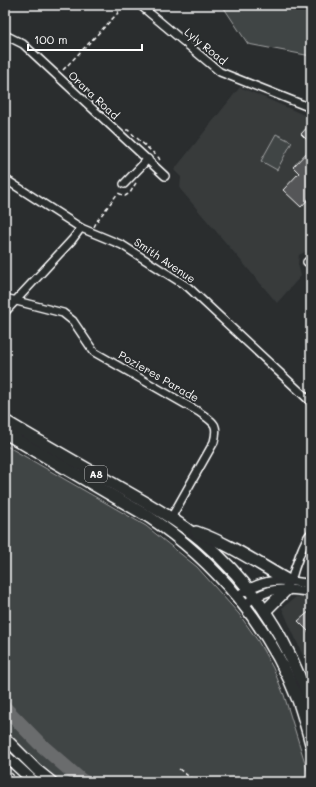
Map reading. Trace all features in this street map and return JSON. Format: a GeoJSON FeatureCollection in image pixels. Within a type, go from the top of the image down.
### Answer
{"type":"FeatureCollection","features":[{"type":"Feature","properties":{"kind":"highway","name":"A8"},"geometry":{"type":"LineString","coordinates":[[5,421],[171,518],[214,552],[265,611],[286,646],[294,663],[311,710]]}},
{"type":"Feature","properties":{"kind":"highway","name":"A8"},"geometry":{"type":"LineString","coordinates":[[5,433],[168,530],[201,557],[241,601],[263,632],[293,688],[311,744]]}},
{"type":"Feature","properties":{"kind":"highway"},"geometry":{"type":"LineString","coordinates":[[186,529],[207,536],[288,583],[265,611]]}},
{"type":"Feature","properties":{"kind":"main road"},"geometry":{"type":"LineString","coordinates":[[5,738],[52,782]]}},
{"type":"Feature","properties":{"kind":"main road"},"geometry":{"type":"LineString","coordinates":[[5,755],[29,781]]}},
{"type":"Feature","properties":{"kind":"street","name":"Lyly Road"},"geometry":{"type":"LineString","coordinates":[[140,5],[220,72],[311,108]]}},
{"type":"Feature","properties":{"kind":"street","name":"Orara Road"},"geometry":{"type":"LineString","coordinates":[[5,36],[23,44],[165,176]]}},
{"type":"Feature","properties":{"kind":"street"},"geometry":{"type":"LineString","coordinates":[[124,184],[148,160]]}},
{"type":"Feature","properties":{"kind":"street","name":"Smith Avenue"},"geometry":{"type":"LineString","coordinates":[[5,179],[81,228],[122,245],[188,287],[311,402]]}},
{"type":"Feature","properties":{"kind":"street"},"geometry":{"type":"LineString","coordinates":[[5,312],[72,240],[81,228]]}},
{"type":"Feature","properties":{"kind":"street","name":"Pozieres Parade"},"geometry":{"type":"LineString","coordinates":[[5,298],[63,313],[73,321],[94,352],[199,412],[214,423],[217,431],[214,442],[171,518]]}},
{"type":"Feature","properties":{"kind":"street"},"geometry":{"type":"LineString","coordinates":[[288,583],[304,543],[311,533]]}},
{"type":"Feature","properties":{"kind":"street"},"geometry":{"type":"LineString","coordinates":[[241,601],[270,581],[311,584]]}},
{"type":"Feature","properties":{"kind":"street"},"geometry":{"type":"LineString","coordinates":[[288,583],[311,592]]}},
{"type":"Feature","properties":{"kind":"street"},"geometry":{"type":"LineString","coordinates":[[29,781],[38,770]]}},
{"type":"Feature","properties":{"kind":"path"},"geometry":{"type":"LineString","coordinates":[[61,72],[117,14],[123,5]]}},
{"type":"Feature","properties":{"kind":"path"},"geometry":{"type":"LineString","coordinates":[[92,232],[97,221],[118,193],[125,196],[130,193],[138,179]]}},
{"type":"Feature","properties":{"kind":"path"},"geometry":{"type":"LineString","coordinates":[[179,769],[196,782]]}},
{"type":"Feature","properties":{"kind":"shaded area"},"geometry":{"type":"Polygon","coordinates":[[[222,5],[311,5],[311,56],[248,44],[222,5]]]}},
{"type":"Feature","properties":{"kind":"shaded area"},"geometry":{"type":"Polygon","coordinates":[[[240,87],[311,118],[311,249],[299,255],[298,264],[301,276],[277,303],[180,189],[181,177],[174,170],[240,87]]]}},
{"type":"Feature","properties":{"kind":"shaded area"},"geometry":{"type":"Polygon","coordinates":[[[276,134],[292,142],[277,170],[261,161],[276,134]]]}},
{"type":"Feature","properties":{"kind":"shaded area"},"geometry":{"type":"Polygon","coordinates":[[[5,445],[146,526],[197,567],[239,614],[258,641],[273,668],[284,695],[311,782],[58,782],[42,770],[5,732],[5,445]]]}},
{"type":"Feature","properties":{"kind":"shaded area"},"geometry":{"type":"Polygon","coordinates":[[[311,596],[311,674],[282,608],[296,597],[311,596]]]}},
{"type":"Feature","properties":{"kind":"building"},"geometry":{"type":"Polygon","coordinates":[[[311,123],[311,144],[301,134],[311,123]]]}},
{"type":"Feature","properties":{"kind":"building"},"geometry":{"type":"Polygon","coordinates":[[[311,148],[311,196],[301,207],[283,190],[299,173],[293,167],[311,148]]]}},
{"type":"Feature","properties":{"kind":"building"},"geometry":{"type":"Polygon","coordinates":[[[311,610],[311,634],[298,621],[311,610]]]}},
{"type":"Feature","properties":{"kind":"waterway"},"geometry":{"type":"LineString","coordinates":[[5,708],[39,743],[85,782]]}}]}
